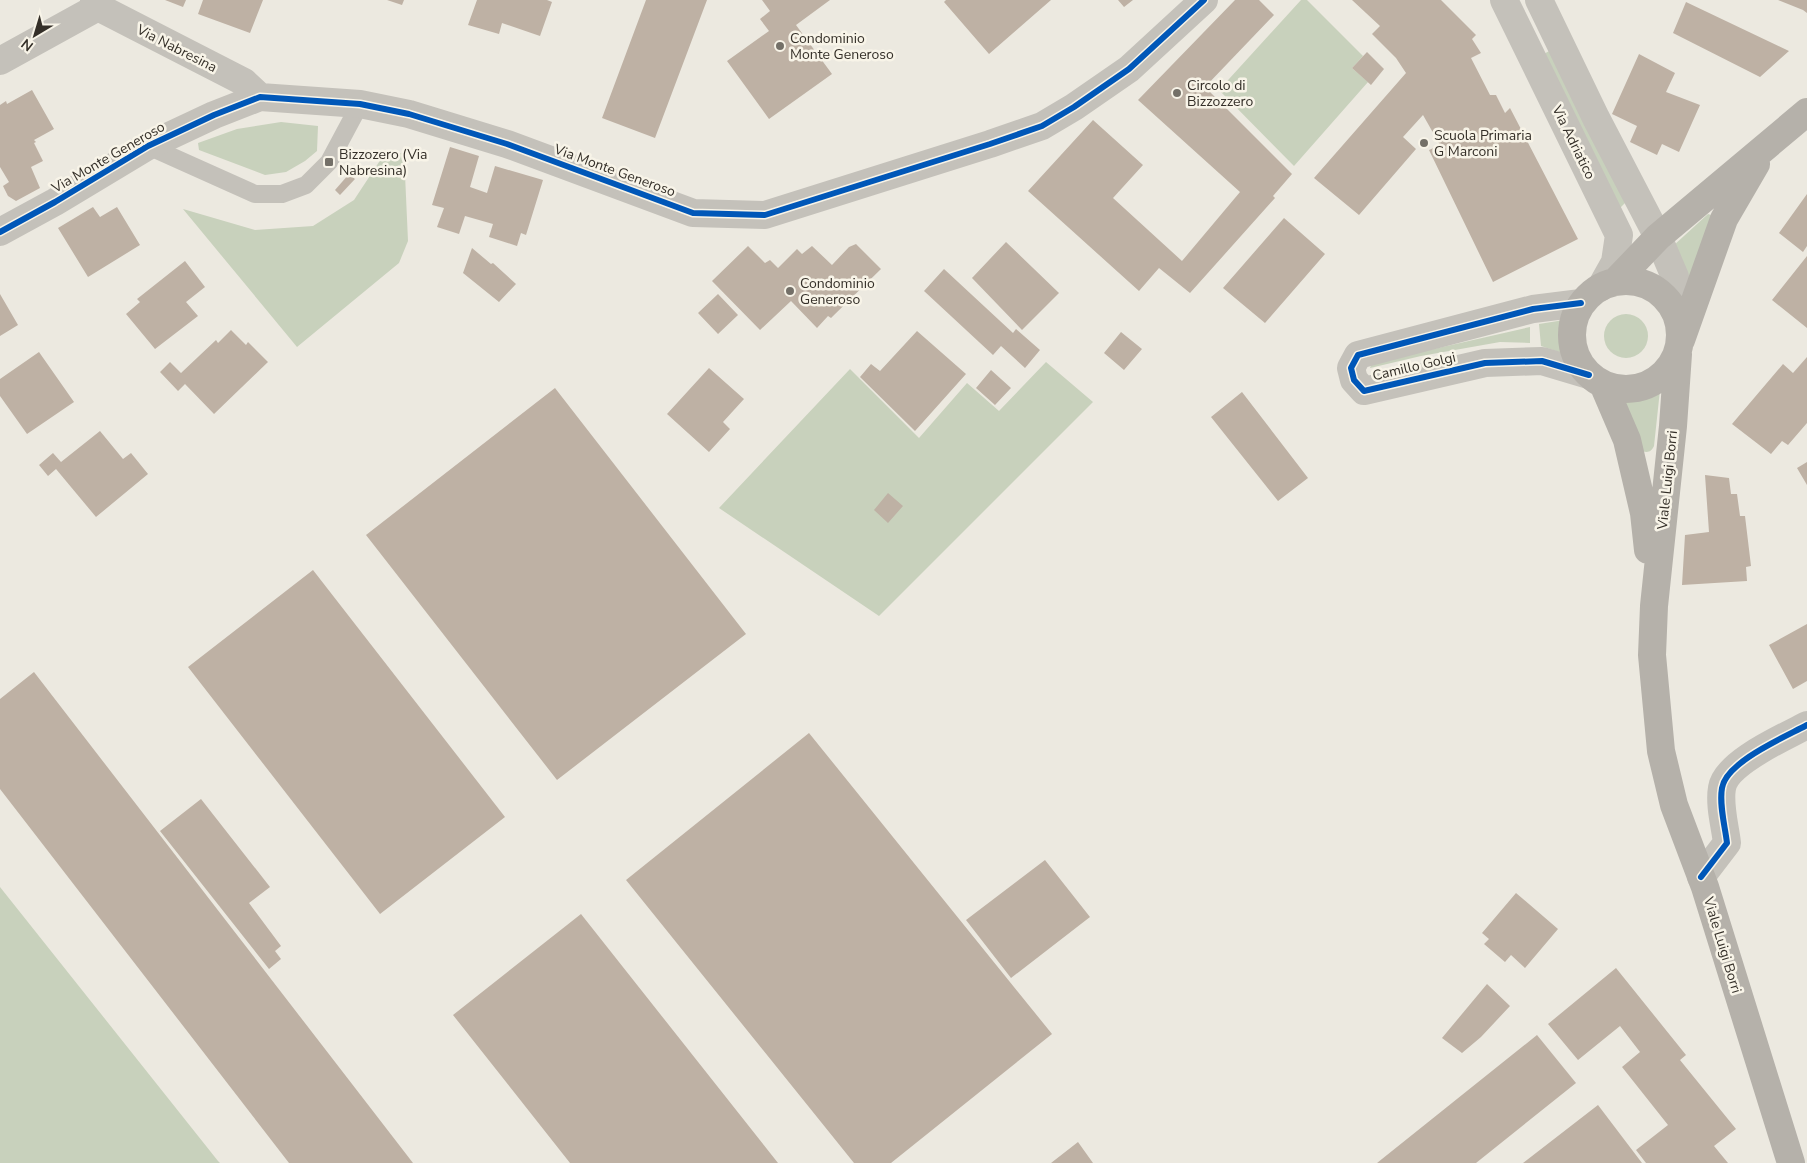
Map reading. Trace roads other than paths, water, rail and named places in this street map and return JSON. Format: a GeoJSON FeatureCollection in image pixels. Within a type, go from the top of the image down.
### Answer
{"type":"FeatureCollection","features":[{"type":"Feature","properties":{"kind":"main road","name":"Viale Luigi Borri"},"geometry":{"type":"LineString","coordinates":[[1599,291],[1658,237],[1807,112]]}},
{"type":"Feature","properties":{"kind":"main road","name":"Viale Luigi Borri"},"geometry":{"type":"LineString","coordinates":[[1768,143],[1724,219],[1679,348],[1672,436],[1654,606],[1652,655],[1662,751],[1674,805],[1701,877],[1791,1163]]}},
{"type":"Feature","properties":{"kind":"main road"},"geometry":{"type":"LineString","coordinates":[[1639,282],[1660,292],[1675,311],[1680,326],[1679,348],[1669,370],[1656,382],[1638,389],[1620,389],[1596,380],[1578,360],[1572,342],[1573,324],[1599,291],[1639,282]]}},
{"type":"Feature","properties":{"kind":"main road","name":"Viale Luigi Borri"},"geometry":{"type":"LineString","coordinates":[[1596,380],[1627,440],[1644,513],[1654,606]]}},
{"type":"Feature","properties":{"kind":"street","name":"Via Monte Generoso"},"geometry":{"type":"LineString","coordinates":[[0,232],[55,202],[148,146],[214,115],[260,97],[360,104],[409,114],[507,144],[694,213],[765,215],[1042,126],[1074,107],[1129,69],[1204,0]]}},
{"type":"Feature","properties":{"kind":"street","name":"Via Adriatico"},"geometry":{"type":"LineString","coordinates":[[1504,0],[1619,235],[1615,262],[1599,291]]}},
{"type":"Feature","properties":{"kind":"street"},"geometry":{"type":"LineString","coordinates":[[1539,0],[1596,118],[1658,237],[1675,278],[1675,311]]}},
{"type":"Feature","properties":{"kind":"street"},"geometry":{"type":"LineString","coordinates":[[0,61],[96,4]]}},
{"type":"Feature","properties":{"kind":"street","name":"Via Nabresina"},"geometry":{"type":"LineString","coordinates":[[96,4],[244,82],[260,97]]}},
{"type":"Feature","properties":{"kind":"street","name":"Camillo Golgi"},"geometry":{"type":"LineString","coordinates":[[1596,380],[1542,361],[1485,363],[1364,390],[1354,380],[1351,368],[1358,355],[1599,291]]}},
{"type":"Feature","properties":{"kind":"street"},"geometry":{"type":"LineString","coordinates":[[1701,877],[1727,843],[1722,788],[1726,777],[1746,758],[1807,724]]}},
{"type":"Feature","properties":{"kind":"lane"},"geometry":{"type":"LineString","coordinates":[[148,146],[255,194],[282,194],[306,185],[329,162],[360,104]]}},
{"type":"Feature","properties":{"kind":"place","name":"Condominio Monte Generoso"},"geometry":{"type":"Point","coordinates":[780,46]}},
{"type":"Feature","properties":{"kind":"place","name":"Circolo di Bizzozzero"},"geometry":{"type":"Point","coordinates":[1177,93]}},
{"type":"Feature","properties":{"kind":"place","name":"Scuola Primaria G Marconi"},"geometry":{"type":"Point","coordinates":[1424,143]}},
{"type":"Feature","properties":{"kind":"place","name":"Bizzozero (Via Nabresina)"},"geometry":{"type":"Point","coordinates":[329,162]}},
{"type":"Feature","properties":{"kind":"place","name":"Condominio Generoso"},"geometry":{"type":"Point","coordinates":[790,291]}}]}
